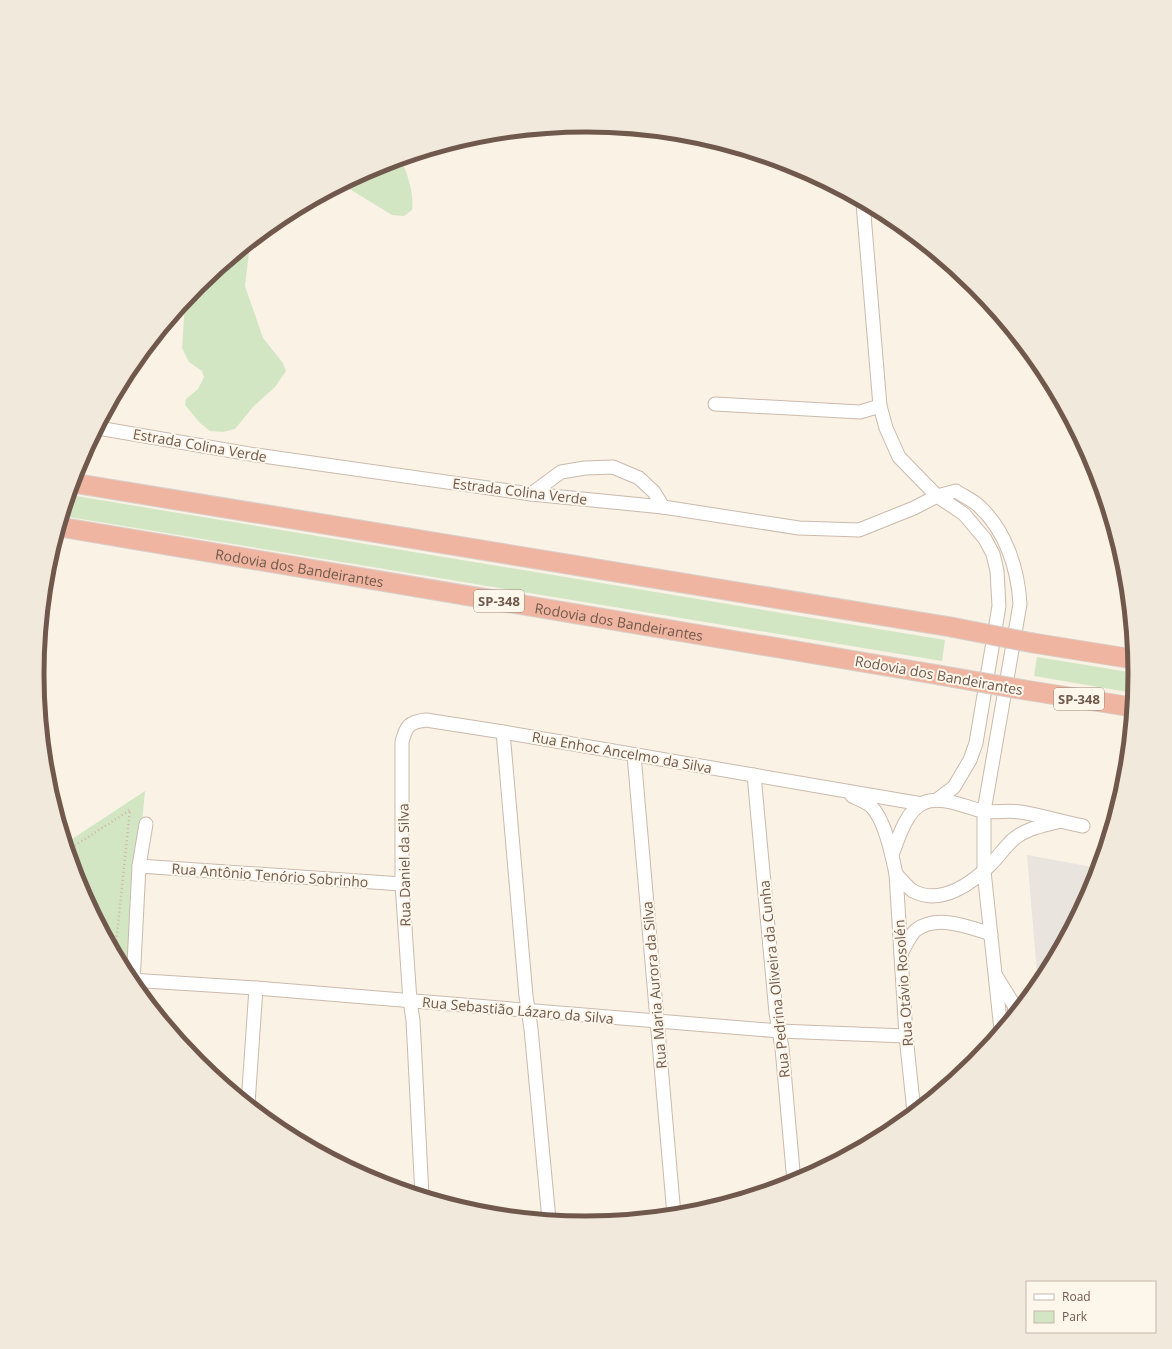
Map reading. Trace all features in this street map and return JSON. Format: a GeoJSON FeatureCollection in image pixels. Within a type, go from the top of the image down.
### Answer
{"type":"FeatureCollection","features":[{"type":"Feature","properties":{"kind":"highway"},"geometry":{"type":"LineString","coordinates":[[79,484],[951,627],[1033,643],[1128,658]]}},
{"type":"Feature","properties":{"kind":"highway","name":"Rodovia dos Bandeirantes"},"geometry":{"type":"LineString","coordinates":[[64,528],[1127,706]]}},
{"type":"Feature","properties":{"kind":"street"},"geometry":{"type":"LineString","coordinates":[[864,209],[880,406],[886,428],[900,457],[937,496],[964,514],[985,539],[993,554],[997,571],[999,606],[976,743],[970,760],[962,777],[954,787],[937,800],[922,804],[910,815],[903,825],[892,855]]}},
{"type":"Feature","properties":{"kind":"street"},"geometry":{"type":"LineString","coordinates":[[715,404],[860,412],[880,406]]}},
{"type":"Feature","properties":{"kind":"street","name":"Estrada Colina Verde"},"geometry":{"type":"LineString","coordinates":[[103,429],[256,455],[531,494],[663,507],[799,528],[859,530],[914,508],[937,496],[956,491],[978,505],[988,516],[1004,540],[1016,572],[1019,591],[1020,604],[984,811]]}},
{"type":"Feature","properties":{"kind":"street"},"geometry":{"type":"LineString","coordinates":[[531,494],[561,472],[585,468],[614,467],[639,478],[654,492],[663,507]]}},
{"type":"Feature","properties":{"kind":"street","name":"Rua Enhoc Ancelmo da Silva"},"geometry":{"type":"LineString","coordinates":[[405,729],[415,721],[426,720],[922,804]]}},
{"type":"Feature","properties":{"kind":"street","name":"Rua Daniel da Silva"},"geometry":{"type":"LineString","coordinates":[[405,729],[402,742],[402,884],[410,1001],[413,1020],[422,1191]]}},
{"type":"Feature","properties":{"kind":"street"},"geometry":{"type":"LineString","coordinates":[[503,732],[526,996],[529,1011],[549,1215]]}},
{"type":"Feature","properties":{"kind":"street","name":"Rua Maria Aurora da Silva"},"geometry":{"type":"LineString","coordinates":[[634,755],[673,1209]]}},
{"type":"Feature","properties":{"kind":"street","name":"Rua Pedrina Oliveira da Cunha"},"geometry":{"type":"LineString","coordinates":[[754,775],[793,1175]]}},
{"type":"Feature","properties":{"kind":"street","name":"Rua Enhoc Ancelmo da Silva"},"geometry":{"type":"LineString","coordinates":[[841,790],[870,805],[880,818],[892,855]]}},
{"type":"Feature","properties":{"kind":"street"},"geometry":{"type":"LineString","coordinates":[[937,800],[956,803],[984,811],[1018,812],[1083,826]]}},
{"type":"Feature","properties":{"kind":"street"},"geometry":{"type":"LineString","coordinates":[[984,811],[984,871],[1000,1023]]}},
{"type":"Feature","properties":{"kind":"street"},"geometry":{"type":"LineString","coordinates":[[896,874],[912,890],[925,896],[937,896],[953,891],[984,871],[1013,839],[1032,828],[1059,822]]}},
{"type":"Feature","properties":{"kind":"street"},"geometry":{"type":"LineString","coordinates":[[133,972],[139,866],[146,824]]}},
{"type":"Feature","properties":{"kind":"street","name":"Rua Otávio Rosolén"},"geometry":{"type":"LineString","coordinates":[[892,855],[896,874],[906,1036],[913,1106]]}},
{"type":"Feature","properties":{"kind":"street","name":"Rua Antônio Tenório Sobrinho"},"geometry":{"type":"LineString","coordinates":[[139,866],[402,884]]}},
{"type":"Feature","properties":{"kind":"street"},"geometry":{"type":"LineString","coordinates":[[900,954],[915,931],[932,922],[961,924],[991,934]]}},
{"type":"Feature","properties":{"kind":"street"},"geometry":{"type":"LineString","coordinates":[[994,973],[1014,1006]]}},
{"type":"Feature","properties":{"kind":"street","name":"Rua Sebastião Lázaro da Silva"},"geometry":{"type":"LineString","coordinates":[[139,981],[256,988],[779,1031],[906,1036]]}},
{"type":"Feature","properties":{"kind":"street"},"geometry":{"type":"LineString","coordinates":[[248,1098],[256,988]]}},
{"type":"Feature","properties":{"kind":"path"},"geometry":{"type":"LineString","coordinates":[[72,847],[130,810],[116,943]]}},
{"type":"Feature","properties":{"kind":"shaded area"},"geometry":{"type":"Polygon","coordinates":[[[1027,855],[1092,867],[1072,914],[1037,976],[1027,855]]]}},
{"type":"Feature","properties":{"kind":"green space"},"geometry":{"type":"Polygon","coordinates":[[[403,165],[411,191],[412,210],[404,216],[392,215],[347,188],[403,165]]]}},
{"type":"Feature","properties":{"kind":"green space"},"geometry":{"type":"Polygon","coordinates":[[[249,251],[245,286],[263,338],[283,363],[286,371],[275,387],[253,407],[235,429],[223,432],[210,431],[200,423],[185,405],[186,399],[198,389],[204,377],[202,371],[189,362],[182,348],[184,311],[203,291],[249,251]]]}},
{"type":"Feature","properties":{"kind":"green space"},"geometry":{"type":"Polygon","coordinates":[[[75,496],[945,640],[942,661],[68,517],[75,496]]]}},
{"type":"Feature","properties":{"kind":"green space"},"geometry":{"type":"Polygon","coordinates":[[[1037,657],[1128,672],[1127,692],[1034,676],[1037,657]]]}},
{"type":"Feature","properties":{"kind":"green space"},"geometry":{"type":"Polygon","coordinates":[[[145,791],[128,965],[100,914],[85,882],[70,840],[145,791]]]}}]}
